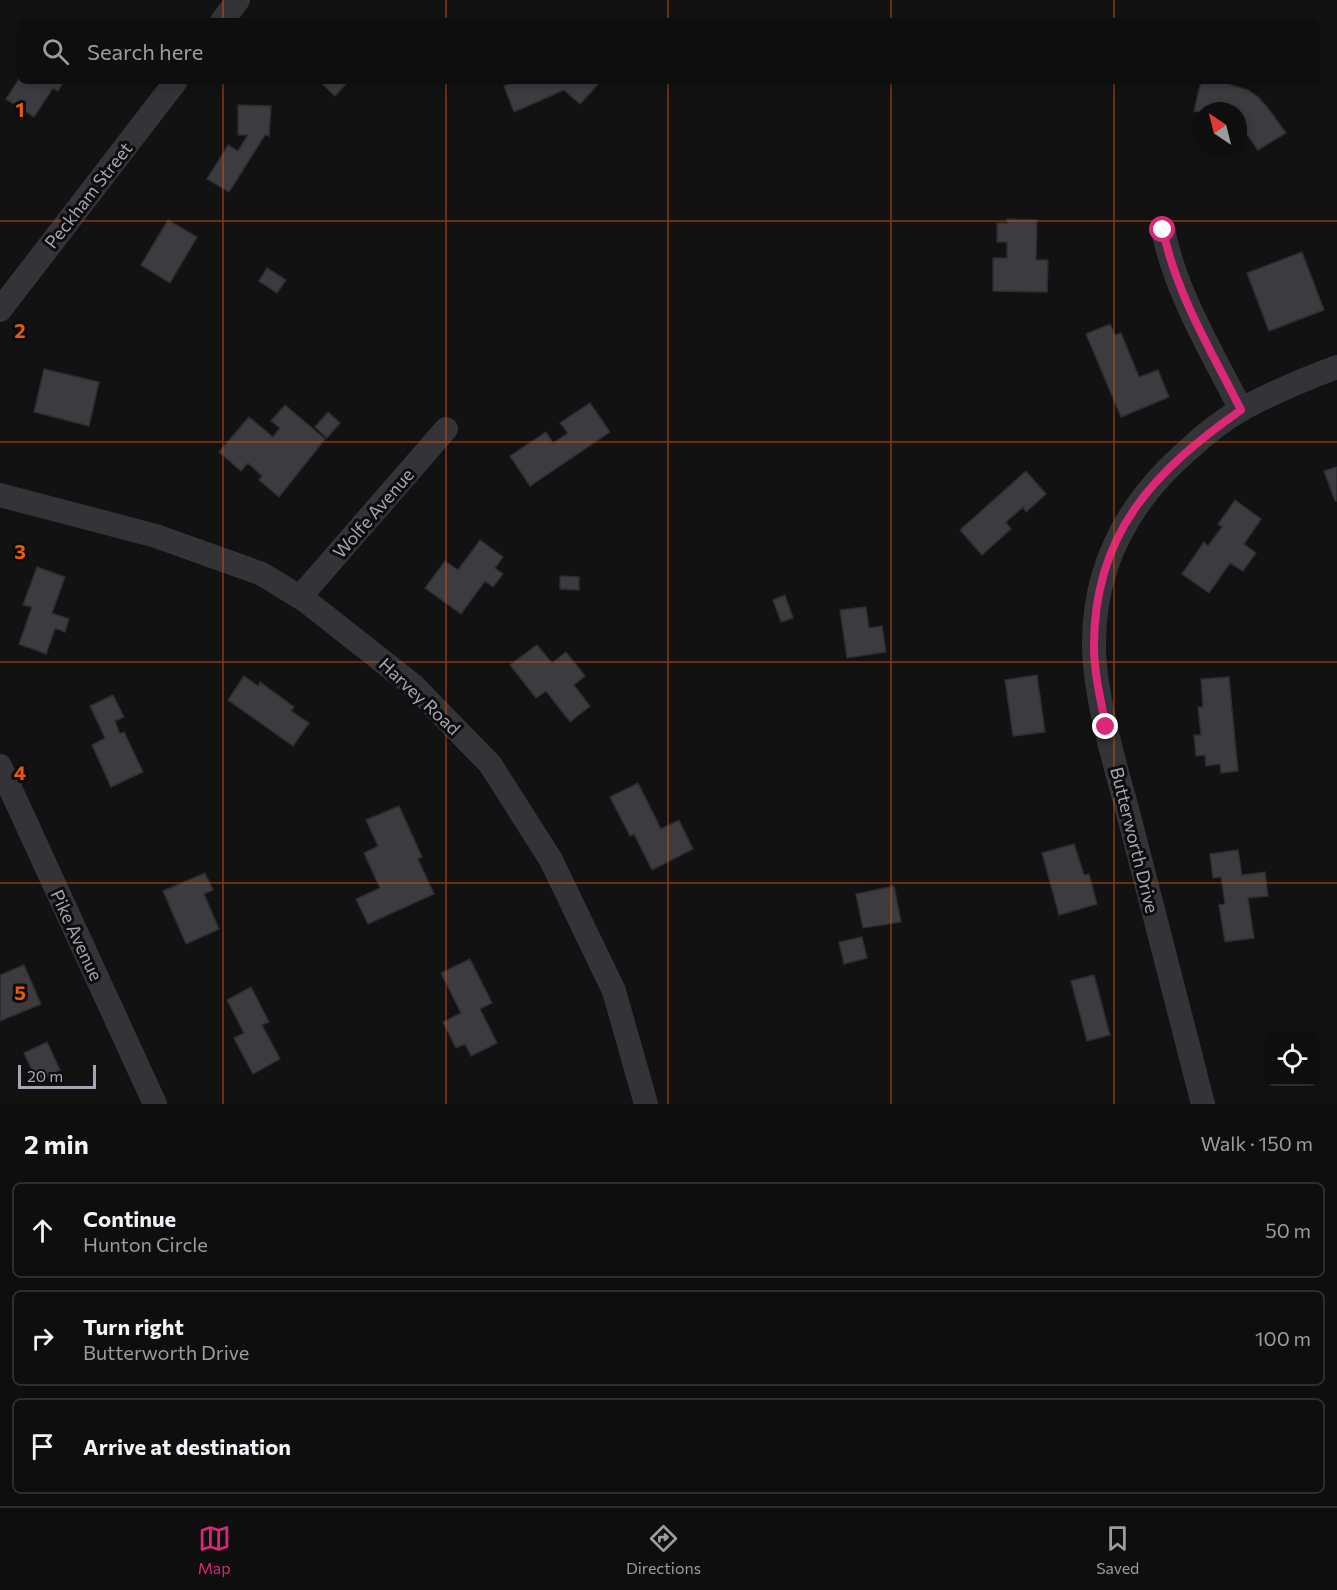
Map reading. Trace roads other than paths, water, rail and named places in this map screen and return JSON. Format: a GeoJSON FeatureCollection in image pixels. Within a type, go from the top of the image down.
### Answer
{"type":"FeatureCollection","features":[{"type":"Feature","properties":{"kind":"street"},"geometry":{"type":"LineString","coordinates":[[224,18],[238,0]]}},
{"type":"Feature","properties":{"kind":"street","name":"Peckham Street"},"geometry":{"type":"LineString","coordinates":[[0,310],[174,84]]}},
{"type":"Feature","properties":{"kind":"street"},"geometry":{"type":"LineString","coordinates":[[1163,230],[1168,257],[1178,281],[1241,410]]}},
{"type":"Feature","properties":{"kind":"street","name":"Butterworth Drive"},"geometry":{"type":"LineString","coordinates":[[1203,1104],[1106,727],[1094,648],[1096,605],[1105,565],[1123,526],[1144,494],[1171,464],[1203,437],[1241,410],[1337,367]]}},
{"type":"Feature","properties":{"kind":"street","name":"Wolfe Avenue"},"geometry":{"type":"LineString","coordinates":[[300,597],[446,429]]}},
{"type":"Feature","properties":{"kind":"street","name":"Harvey Road"},"geometry":{"type":"LineString","coordinates":[[0,495],[156,536],[262,574],[300,597],[414,686],[490,764],[551,860],[614,991],[646,1104]]}},
{"type":"Feature","properties":{"kind":"street","name":"Pike Avenue"},"geometry":{"type":"LineString","coordinates":[[0,766],[155,1104]]}}]}
